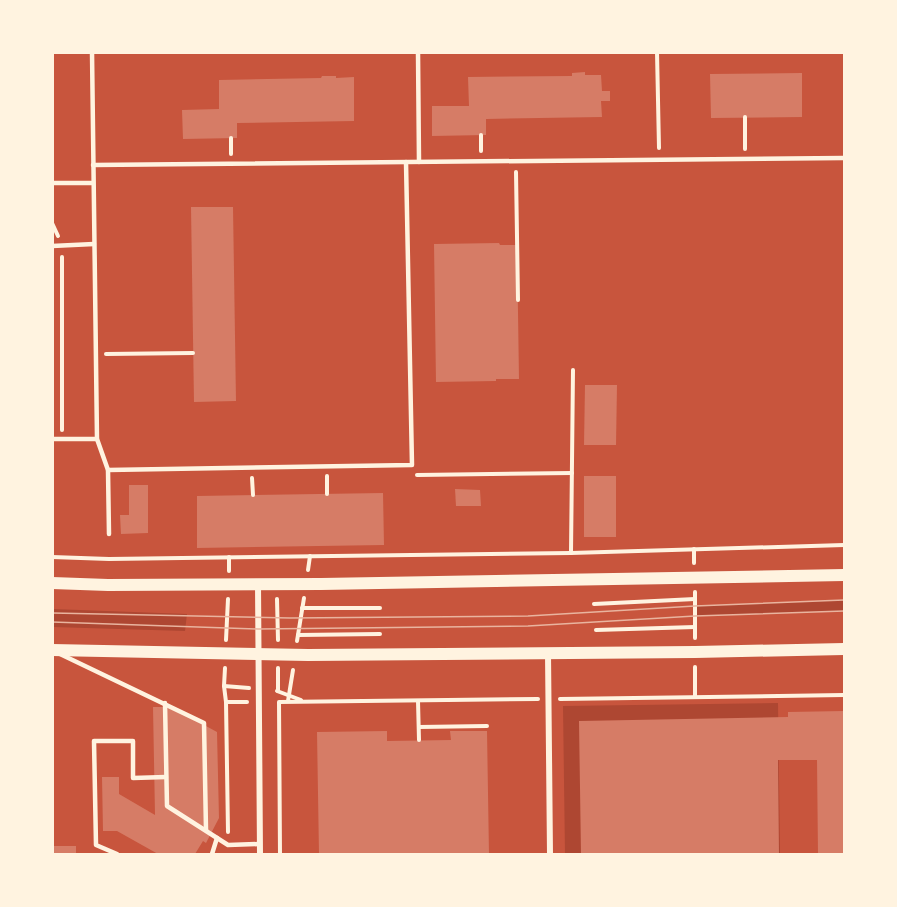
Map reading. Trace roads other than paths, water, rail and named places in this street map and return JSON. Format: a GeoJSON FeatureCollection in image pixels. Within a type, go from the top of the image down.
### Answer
{"type":"FeatureCollection","features":[{"type":"Feature","properties":{"kind":"main road"},"geometry":{"type":"LineString","coordinates":[[52,583],[277,584],[844,575]]}},
{"type":"Feature","properties":{"kind":"main road"},"geometry":{"type":"LineString","coordinates":[[52,650],[278,654],[548,654],[844,649]]}},
{"type":"Feature","properties":{"kind":"street"},"geometry":{"type":"LineString","coordinates":[[258,584],[260,855]]}},
{"type":"Feature","properties":{"kind":"street"},"geometry":{"type":"LineString","coordinates":[[548,654],[550,855]]}},
{"type":"Feature","properties":{"kind":"lane"},"geometry":{"type":"LineString","coordinates":[[92,52],[97,439],[108,470],[109,534]]}},
{"type":"Feature","properties":{"kind":"lane"},"geometry":{"type":"LineString","coordinates":[[418,52],[419,162]]}},
{"type":"Feature","properties":{"kind":"lane"},"geometry":{"type":"LineString","coordinates":[[93,165],[844,158]]}},
{"type":"Feature","properties":{"kind":"lane"},"geometry":{"type":"LineString","coordinates":[[108,470],[412,465],[406,162]]}},
{"type":"Feature","properties":{"kind":"lane"},"geometry":{"type":"LineString","coordinates":[[52,183],[93,183]]}},
{"type":"Feature","properties":{"kind":"lane"},"geometry":{"type":"LineString","coordinates":[[52,246],[94,244]]}},
{"type":"Feature","properties":{"kind":"lane"},"geometry":{"type":"LineString","coordinates":[[52,440],[97,439]]}},
{"type":"Feature","properties":{"kind":"lane"},"geometry":{"type":"LineString","coordinates":[[52,650],[204,723],[207,830]]}},
{"type":"Feature","properties":{"kind":"lane"},"geometry":{"type":"LineString","coordinates":[[165,703],[167,806],[228,845],[259,844]]}},
{"type":"Feature","properties":{"kind":"lane"},"geometry":{"type":"LineString","coordinates":[[117,855],[96,844],[94,741],[133,741],[133,778],[166,777]]}},
{"type":"Feature","properties":{"kind":"lane"},"geometry":{"type":"LineString","coordinates":[[212,855],[217,838]]}},
{"type":"Feature","properties":{"kind":"tram line"},"geometry":{"type":"LineString","coordinates":[[52,613],[290,618],[528,616],[844,600]]}},
{"type":"Feature","properties":{"kind":"tram line"},"geometry":{"type":"LineString","coordinates":[[52,622],[258,629],[528,626],[695,616],[844,611]]}}]}
